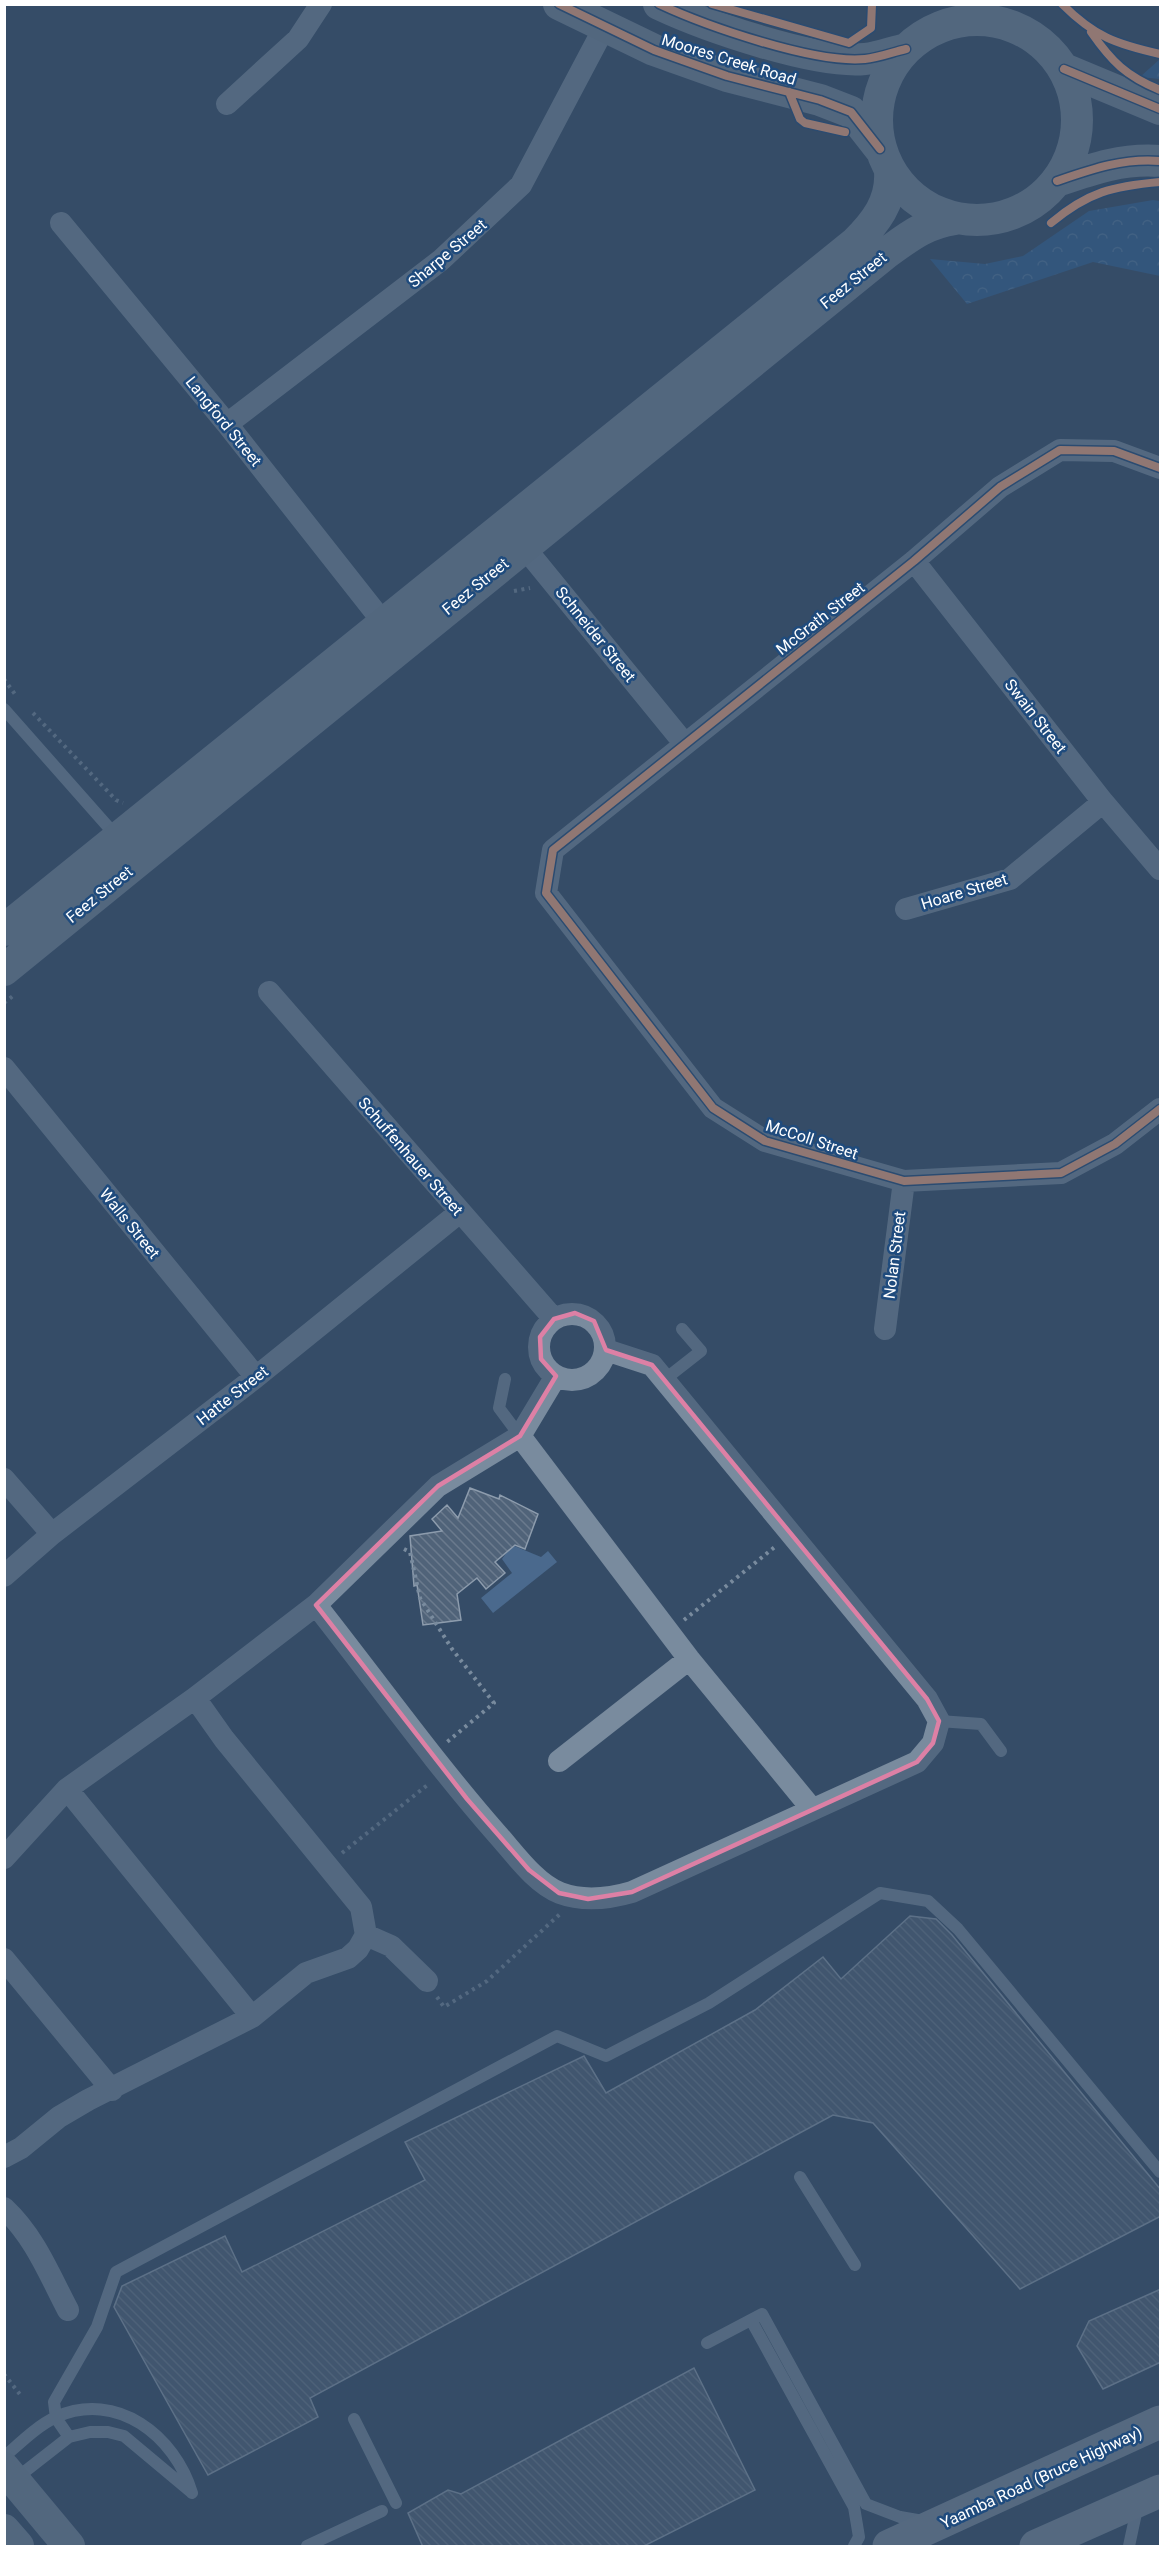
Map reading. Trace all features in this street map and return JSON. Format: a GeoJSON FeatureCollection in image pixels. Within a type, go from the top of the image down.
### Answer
{"type":"FeatureCollection","features":[{"type":"Feature","properties":{"kind":"highway","name":"Yaamba Road (Bruce Highway)"},"geometry":{"type":"LineString","coordinates":[[889,2547],[1104,2447],[1146,2422]]}},
{"type":"Feature","properties":{"kind":"highway"},"geometry":{"type":"LineString","coordinates":[[1036,2547],[1150,2495]]}},
{"type":"Feature","properties":{"kind":"main road","name":"Moores Creek Road"},"geometry":{"type":"LineString","coordinates":[[559,4],[604,28],[654,50],[727,76],[820,100],[851,112],[885,160]]}},
{"type":"Feature","properties":{"kind":"main road","name":"Moores Creek Road"},"geometry":{"type":"LineString","coordinates":[[660,4],[768,44],[835,58],[865,59],[925,28]]}},
{"type":"Feature","properties":{"kind":"main road"},"geometry":{"type":"LineString","coordinates":[[1011,4],[1026,32]]}},
{"type":"Feature","properties":{"kind":"main road"},"geometry":{"type":"LineString","coordinates":[[961,20],[995,20],[1026,32],[1048,48],[1064,69],[1075,96],[1077,126],[1072,155],[1057,181],[1027,208],[1008,216],[989,220],[955,219],[927,207],[908,193],[885,160],[876,119],[881,90],[893,63],[925,28],[961,20]]}},
{"type":"Feature","properties":{"kind":"main road"},"geometry":{"type":"LineString","coordinates":[[1064,69],[1161,109]]}},
{"type":"Feature","properties":{"kind":"main road"},"geometry":{"type":"LineString","coordinates":[[1057,181],[1103,165],[1139,159],[1161,161]]}},
{"type":"Feature","properties":{"kind":"main road","name":"Feez Street"},"geometry":{"type":"LineString","coordinates":[[4,930],[128,851],[515,536],[855,243],[878,218],[886,203],[891,185],[885,160]]}},
{"type":"Feature","properties":{"kind":"main road","name":"Feez Street"},"geometry":{"type":"LineString","coordinates":[[4,970],[128,851],[382,622],[515,536],[924,226],[955,219]]}},
{"type":"Feature","properties":{"kind":"main road"},"geometry":{"type":"LineString","coordinates":[[7,2472],[69,2547]]}},
{"type":"Feature","properties":{"kind":"main road"},"geometry":{"type":"LineString","coordinates":[[4,2530],[18,2547]]}},
{"type":"Feature","properties":{"kind":"street"},"geometry":{"type":"LineString","coordinates":[[227,104],[298,39],[321,4]]}},
{"type":"Feature","properties":{"kind":"street","name":"Sharpe Street"},"geometry":{"type":"LineString","coordinates":[[227,424],[441,260],[521,185],[604,28]]}},
{"type":"Feature","properties":{"kind":"street","name":"Langford Street"},"geometry":{"type":"LineString","coordinates":[[62,223],[227,424],[382,622]]}},
{"type":"Feature","properties":{"kind":"street","name":"McGrath Street"},"geometry":{"type":"LineString","coordinates":[[546,893],[553,850],[914,561],[1000,487],[1060,450],[1114,451],[1161,468]]}},
{"type":"Feature","properties":{"kind":"street","name":"Schneider Street"},"geometry":{"type":"LineString","coordinates":[[515,536],[684,743]]}},
{"type":"Feature","properties":{"kind":"street","name":"Swain Street"},"geometry":{"type":"LineString","coordinates":[[914,561],[1103,802],[1161,869]]}},
{"type":"Feature","properties":{"kind":"street","name":"Hoare Street"},"geometry":{"type":"LineString","coordinates":[[906,909],[1010,879],[1103,802]]}},
{"type":"Feature","properties":{"kind":"street","name":"McColl Street"},"geometry":{"type":"LineString","coordinates":[[546,893],[713,1108],[765,1141],[904,1181],[1061,1173],[1115,1144],[1161,1109]]}},
{"type":"Feature","properties":{"kind":"street","name":"Schuffenhauer Street"},"geometry":{"type":"LineString","coordinates":[[269,992],[554,1319]]}},
{"type":"Feature","properties":{"kind":"street","name":"Walls Street"},"geometry":{"type":"LineString","coordinates":[[4,1068],[256,1377]]}},
{"type":"Feature","properties":{"kind":"street","name":"Nolan Street"},"geometry":{"type":"LineString","coordinates":[[885,1329],[904,1181]]}},
{"type":"Feature","properties":{"kind":"street","name":"Hatte Street"},"geometry":{"type":"LineString","coordinates":[[4,1576],[52,1534],[256,1377],[460,1212]]}},
{"type":"Feature","properties":{"kind":"street"},"geometry":{"type":"LineString","coordinates":[[575,1313],[594,1321],[601,1329],[606,1350],[597,1370],[589,1376],[567,1380],[547,1369],[539,1348],[545,1327],[554,1319],[575,1313]]}},
{"type":"Feature","properties":{"kind":"street"},"geometry":{"type":"LineString","coordinates":[[315,1605],[439,1762],[529,1870],[559,1893],[609,1899],[632,1892],[917,1762],[933,1743],[939,1721],[927,1699],[652,1365],[606,1350]]}},
{"type":"Feature","properties":{"kind":"street"},"geometry":{"type":"LineString","coordinates":[[4,1858],[67,1789],[195,1698],[315,1605],[438,1486],[520,1436],[556,1376]]}},
{"type":"Feature","properties":{"kind":"street"},"geometry":{"type":"LineString","coordinates":[[520,1436],[689,1659],[812,1809]]}},
{"type":"Feature","properties":{"kind":"street"},"geometry":{"type":"LineString","coordinates":[[4,1479],[52,1534]]}},
{"type":"Feature","properties":{"kind":"street"},"geometry":{"type":"LineString","coordinates":[[560,1761],[689,1659]]}},
{"type":"Feature","properties":{"kind":"street"},"geometry":{"type":"LineString","coordinates":[[4,2157],[21,2148],[59,2117],[252,2017],[306,1973],[348,1958],[358,1949],[366,1935],[361,1907],[224,1739],[195,1698]]}},
{"type":"Feature","properties":{"kind":"street"},"geometry":{"type":"LineString","coordinates":[[67,1789],[252,2017]]}},
{"type":"Feature","properties":{"kind":"street"},"geometry":{"type":"LineString","coordinates":[[366,1935],[391,1946],[427,1981]]}},
{"type":"Feature","properties":{"kind":"street"},"geometry":{"type":"LineString","coordinates":[[4,1959],[112,2090]]}},
{"type":"Feature","properties":{"kind":"street"},"geometry":{"type":"LineString","coordinates":[[4,2208],[20,2223],[36,2245],[68,2310]]}},
{"type":"Feature","properties":{"kind":"lane"},"geometry":{"type":"LineString","coordinates":[[4,709],[128,851]]}},
{"type":"Feature","properties":{"kind":"lane"},"geometry":{"type":"LineString","coordinates":[[664,1380],[701,1350],[682,1329]]}},
{"type":"Feature","properties":{"kind":"lane"},"geometry":{"type":"LineString","coordinates":[[505,1379],[500,1408],[520,1436]]}},
{"type":"Feature","properties":{"kind":"lane"},"geometry":{"type":"LineString","coordinates":[[939,1721],[981,1724],[1001,1751]]}},
{"type":"Feature","properties":{"kind":"lane"},"geometry":{"type":"LineString","coordinates":[[69,2437],[56,2418],[54,2402],[98,2327],[116,2272],[557,2036],[606,2056],[709,2002],[880,1893],[928,1901],[958,1929],[1161,2172]]}},
{"type":"Feature","properties":{"kind":"lane"},"geometry":{"type":"LineString","coordinates":[[800,2177],[855,2265]]}},
{"type":"Feature","properties":{"kind":"lane"},"geometry":{"type":"LineString","coordinates":[[707,2343],[756,2317]]}},
{"type":"Feature","properties":{"kind":"lane"},"geometry":{"type":"LineString","coordinates":[[756,2317],[866,2504],[900,2517],[940,2523]]}},
{"type":"Feature","properties":{"kind":"lane"},"geometry":{"type":"LineString","coordinates":[[756,2317],[854,2507],[859,2537],[854,2547]]}},
{"type":"Feature","properties":{"kind":"lane"},"geometry":{"type":"LineString","coordinates":[[102,2409],[119,2413],[143,2425],[164,2441],[185,2470],[192,2493],[124,2436],[90,2432],[69,2437],[7,2472],[56,2418],[81,2410],[102,2409]]}},
{"type":"Feature","properties":{"kind":"lane"},"geometry":{"type":"LineString","coordinates":[[354,2419],[396,2503]]}},
{"type":"Feature","properties":{"kind":"lane"},"geometry":{"type":"LineString","coordinates":[[1129,2547],[1150,2495]]}},
{"type":"Feature","properties":{"kind":"lane"},"geometry":{"type":"LineString","coordinates":[[307,2547],[382,2511]]}},
{"type":"Feature","properties":{"kind":"path"},"geometry":{"type":"LineString","coordinates":[[4,679],[16,696],[116,800],[129,806]]}},
{"type":"Feature","properties":{"kind":"path"},"geometry":{"type":"LineString","coordinates":[[669,1632],[791,1534]]}},
{"type":"Feature","properties":{"kind":"path"},"geometry":{"type":"LineString","coordinates":[[327,1864],[439,1762],[494,1703],[452,1649],[420,1598],[410,1552],[386,1537]]}},
{"type":"Feature","properties":{"kind":"path"},"geometry":{"type":"LineString","coordinates":[[427,1981],[444,2007],[487,1981],[568,1906],[573,1896]]}},
{"type":"Feature","properties":{"kind":"path"},"geometry":{"type":"LineString","coordinates":[[4,2374],[22,2397]]}},
{"type":"Feature","properties":{"kind":"highlighted area"},"geometry":{"type":"Polygon","coordinates":[[[575,1313],[594,1321],[606,1350],[652,1365],[927,1699],[939,1721],[933,1743],[917,1762],[632,1892],[588,1899],[559,1893],[529,1870],[467,1799],[316,1605],[438,1486],[520,1436],[556,1376],[541,1359],[540,1337],[554,1319],[575,1313]]]}},
{"type":"Feature","properties":{"kind":"green space"},"geometry":{"type":"Polygon","coordinates":[[[1160,59],[1160,79],[1140,77],[1160,59]]]}},
{"type":"Feature","properties":{"kind":"green space"},"geometry":{"type":"Polygon","coordinates":[[[1153,200],[1160,201],[1160,276],[1093,262],[967,304],[930,259],[985,264],[1023,256],[1089,211],[1153,200]]]}},
{"type":"Feature","properties":{"kind":"shaded area"},"geometry":{"type":"Polygon","coordinates":[[[512,1545],[541,1557],[548,1551],[557,1562],[493,1613],[481,1598],[512,1573],[502,1559],[512,1545]]]}},
{"type":"Feature","properties":{"kind":"building"},"geometry":{"type":"Polygon","coordinates":[[[470,1488],[499,1499],[500,1495],[538,1514],[525,1549],[515,1545],[495,1562],[505,1573],[486,1589],[477,1578],[457,1594],[461,1620],[423,1625],[417,1585],[414,1586],[410,1536],[442,1531],[432,1519],[447,1505],[458,1518],[470,1488]]]}},
{"type":"Feature","properties":{"kind":"building"},"geometry":{"type":"Polygon","coordinates":[[[910,1916],[936,1919],[952,1935],[1161,2190],[1161,2216],[1020,2289],[873,2123],[833,2115],[310,2398],[318,2417],[208,2475],[114,2307],[122,2286],[225,2236],[242,2272],[425,2180],[405,2142],[584,2056],[606,2093],[755,2010],[823,1957],[841,1979],[910,1916]]]}},
{"type":"Feature","properties":{"kind":"building"},"geometry":{"type":"Polygon","coordinates":[[[1161,2289],[1161,2362],[1103,2389],[1077,2346],[1089,2321],[1161,2289]]]}},
{"type":"Feature","properties":{"kind":"building"},"geometry":{"type":"Polygon","coordinates":[[[694,2368],[755,2490],[642,2547],[423,2547],[408,2513],[448,2490],[461,2494],[694,2368]]]}},
{"type":"Feature","properties":{"kind":"cycle path"},"geometry":{"type":"LineString","coordinates":[[559,4],[654,50],[727,76],[820,100],[851,112],[880,149]]}},
{"type":"Feature","properties":{"kind":"cycle path"},"geometry":{"type":"LineString","coordinates":[[659,4],[704,23],[761,42],[818,56],[865,59],[906,49]]}},
{"type":"Feature","properties":{"kind":"cycle path"},"geometry":{"type":"LineString","coordinates":[[712,4],[849,43],[871,28],[872,4]]}},
{"type":"Feature","properties":{"kind":"cycle path"},"geometry":{"type":"LineString","coordinates":[[1062,4],[1085,24],[1107,38],[1160,54]]}},
{"type":"Feature","properties":{"kind":"cycle path"},"geometry":{"type":"LineString","coordinates":[[1091,32],[1121,67],[1160,90]]}},
{"type":"Feature","properties":{"kind":"cycle path"},"geometry":{"type":"LineString","coordinates":[[1064,69],[1160,109]]}},
{"type":"Feature","properties":{"kind":"cycle path"},"geometry":{"type":"LineString","coordinates":[[789,92],[800,119],[805,123],[845,132]]}},
{"type":"Feature","properties":{"kind":"cycle path"},"geometry":{"type":"LineString","coordinates":[[1057,181],[1120,163],[1160,161]]}},
{"type":"Feature","properties":{"kind":"cycle path"},"geometry":{"type":"LineString","coordinates":[[1051,223],[1077,204],[1102,192],[1160,182]]}},
{"type":"Feature","properties":{"kind":"cycle path"},"geometry":{"type":"LineString","coordinates":[[1160,468],[1114,451],[1060,450],[1000,487],[914,561],[553,850],[546,893],[713,1108],[765,1141],[904,1181],[1061,1173],[1115,1144],[1160,1109]]}}]}
